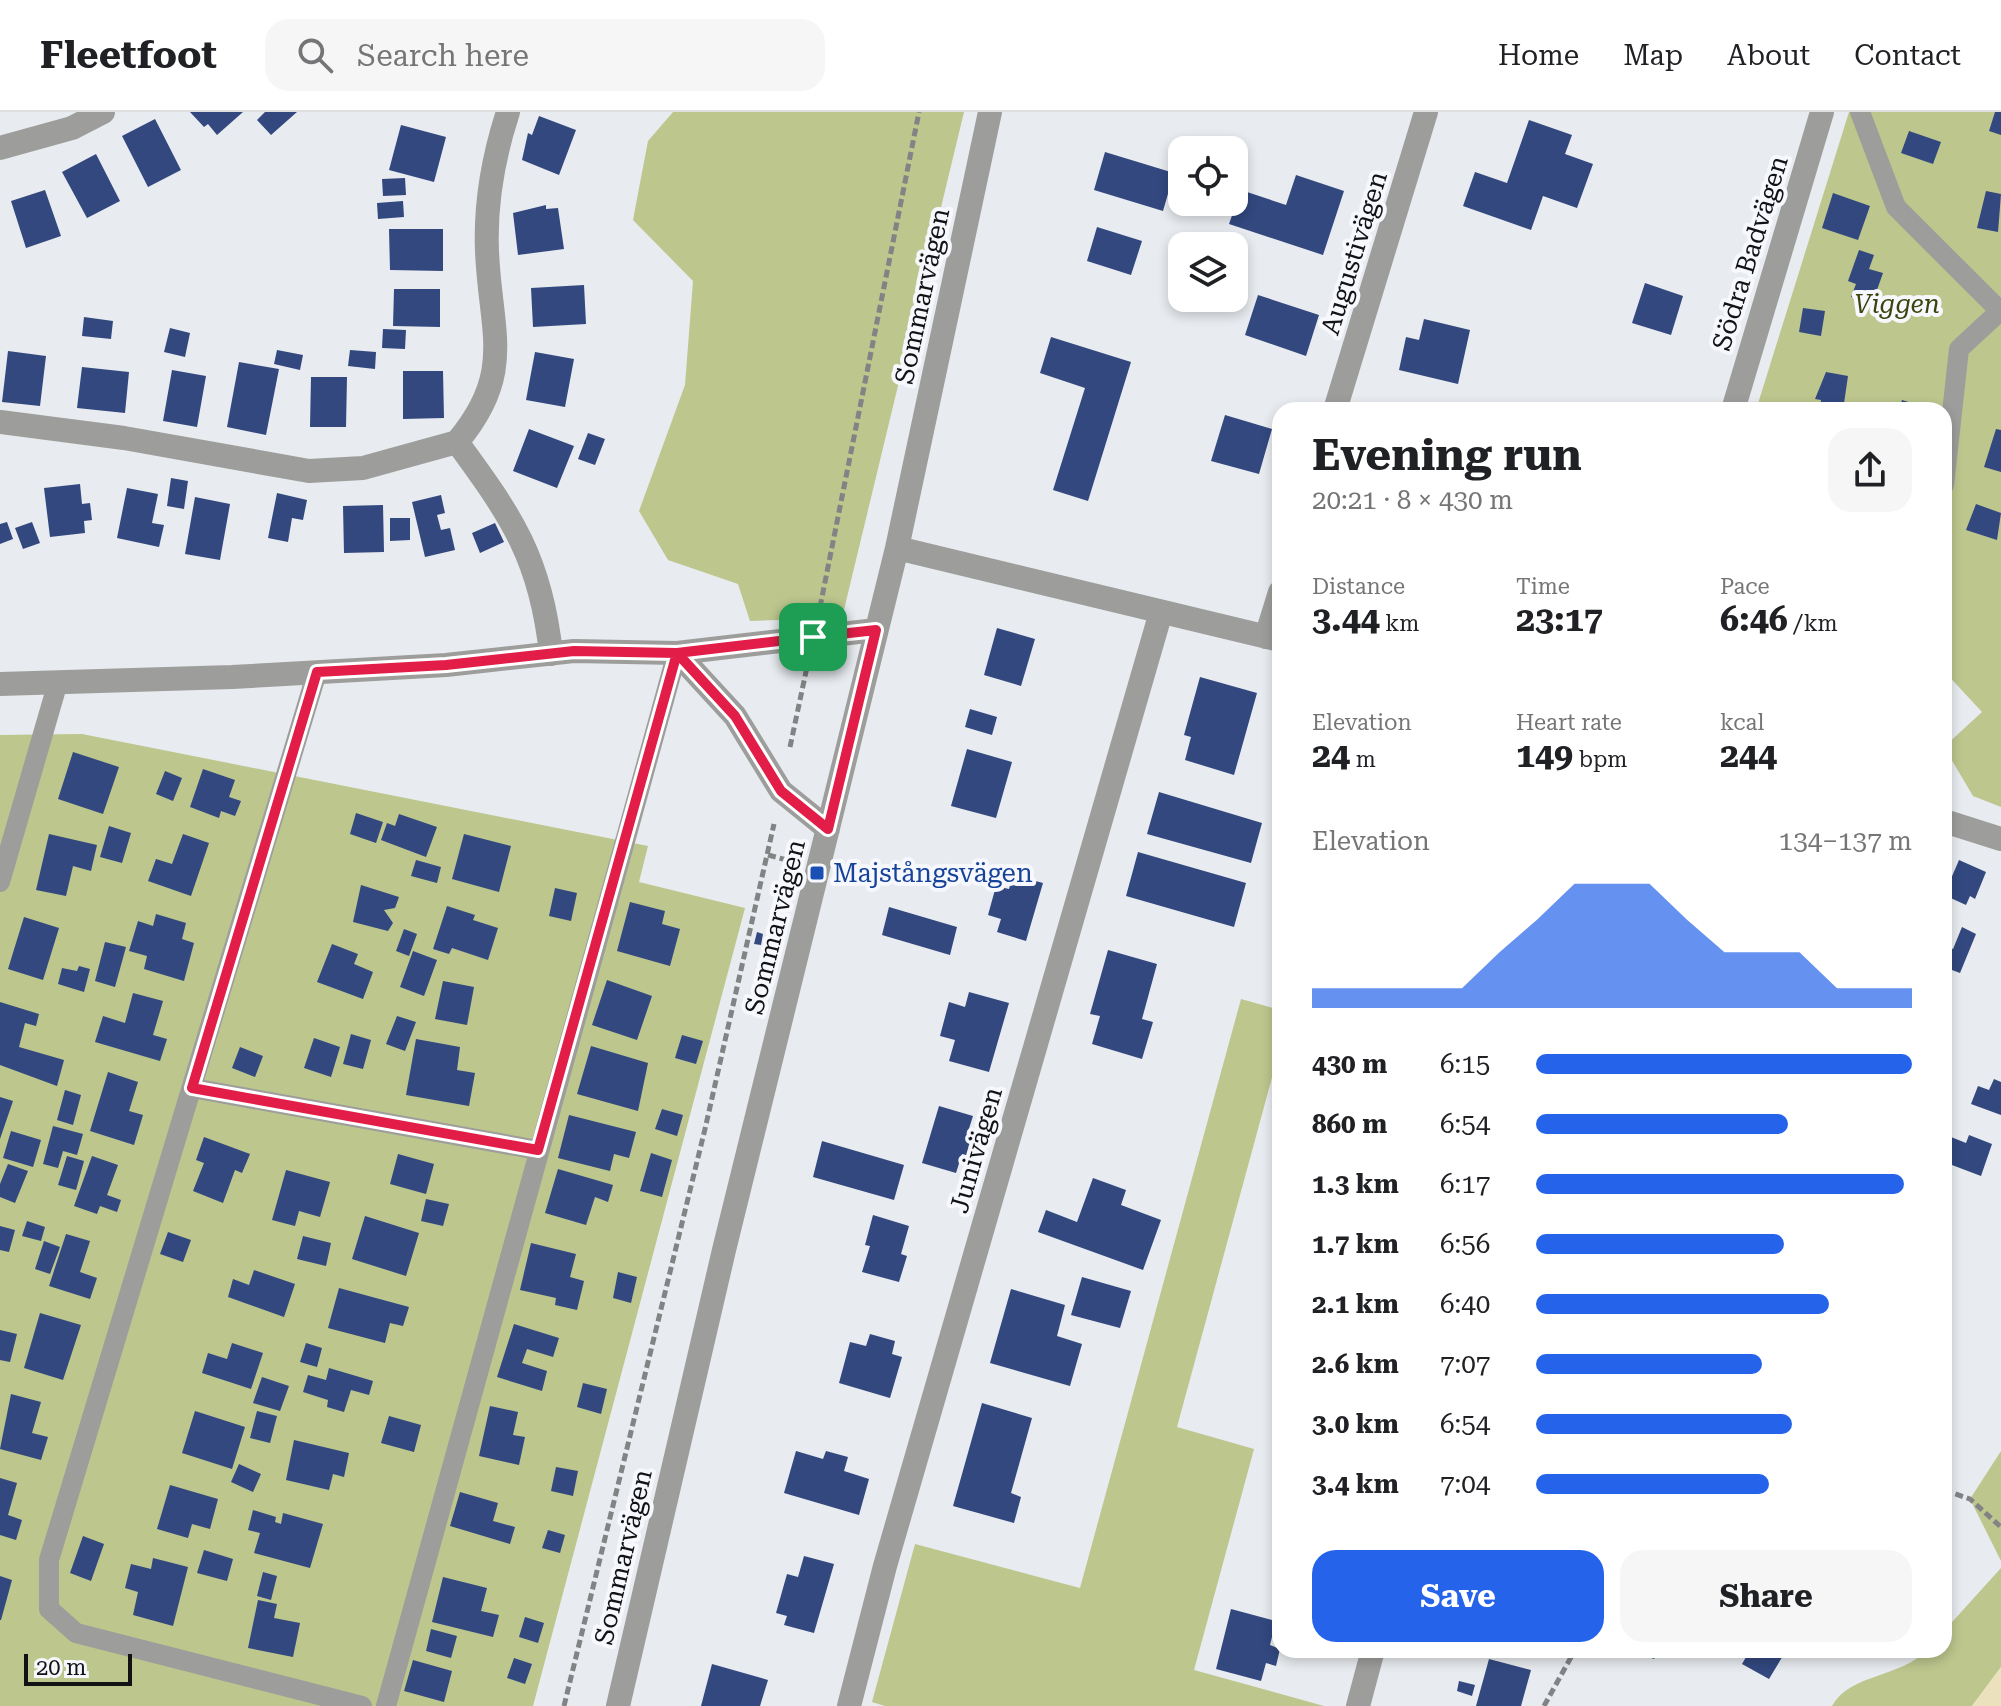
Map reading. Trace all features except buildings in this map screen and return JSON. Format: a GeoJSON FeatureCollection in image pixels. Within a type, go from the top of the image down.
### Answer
{"type":"FeatureCollection","features":[{"type":"Feature","properties":{"kind":"street"},"geometry":{"type":"LineString","coordinates":[[0,148],[72,128],[103,112]]}},
{"type":"Feature","properties":{"kind":"street"},"geometry":{"type":"LineString","coordinates":[[7,425],[124,438],[309,471],[363,468],[457,442],[486,401],[497,362],[487,253],[488,195],[508,112]]}},
{"type":"Feature","properties":{"kind":"street","name":"Sommarvägen"},"geometry":{"type":"LineString","coordinates":[[618,1706],[897,548],[990,112]]}},
{"type":"Feature","properties":{"kind":"street","name":"Augustivägen"},"geometry":{"type":"LineString","coordinates":[[1337,402],[1426,112]]}},
{"type":"Feature","properties":{"kind":"street","name":"Södra Badvägen"},"geometry":{"type":"LineString","coordinates":[[1735,402],[1822,112]]}},
{"type":"Feature","properties":{"kind":"street"},"geometry":{"type":"LineString","coordinates":[[457,442],[504,508],[532,559],[546,604],[551,654]]}},
{"type":"Feature","properties":{"kind":"street"},"geometry":{"type":"LineString","coordinates":[[897,548],[1272,639]]}},
{"type":"Feature","properties":{"kind":"street","name":"Junivägen"},"geometry":{"type":"LineString","coordinates":[[849,1706],[889,1551],[1161,612]]}},
{"type":"Feature","properties":{"kind":"street"},"geometry":{"type":"LineString","coordinates":[[0,684],[446,665],[551,654],[677,653],[876,630]]}},
{"type":"Feature","properties":{"kind":"street"},"geometry":{"type":"LineString","coordinates":[[677,653],[735,716],[781,791],[828,829]]}},
{"type":"Feature","properties":{"kind":"street"},"geometry":{"type":"LineString","coordinates":[[1952,824],[2001,839]]}},
{"type":"Feature","properties":{"kind":"street"},"geometry":{"type":"LineString","coordinates":[[1358,1706],[1371,1658]]}},
{"type":"Feature","properties":{"kind":"lane"},"geometry":{"type":"LineString","coordinates":[[1860,112],[1896,207],[2001,310],[1959,349],[1952,412]]}},
{"type":"Feature","properties":{"kind":"lane"},"geometry":{"type":"LineString","coordinates":[[386,1706],[677,653]]}},
{"type":"Feature","properties":{"kind":"lane"},"geometry":{"type":"LineString","coordinates":[[317,672],[49,1560],[49,1609],[76,1633],[362,1706]]}},
{"type":"Feature","properties":{"kind":"lane"},"geometry":{"type":"LineString","coordinates":[[0,882],[58,682]]}},
{"type":"Feature","properties":{"kind":"lane"},"geometry":{"type":"LineString","coordinates":[[192,1088],[538,1150]]}},
{"type":"Feature","properties":{"kind":"path"},"geometry":{"type":"LineString","coordinates":[[564,1706],[768,855],[919,112]]}},
{"type":"Feature","properties":{"kind":"path"},"geometry":{"type":"LineString","coordinates":[[768,855],[787,860]]}},
{"type":"Feature","properties":{"kind":"path"},"geometry":{"type":"LineString","coordinates":[[1952,1493],[1970,1499],[2001,1527]]}},
{"type":"Feature","properties":{"kind":"path"},"geometry":{"type":"LineString","coordinates":[[1544,1706],[1571,1658]]}},
{"type":"Feature","properties":{"kind":"green space"},"geometry":{"type":"Polygon","coordinates":[[[673,112],[964,112],[842,618],[750,621],[738,584],[668,560],[639,511],[685,385],[693,281],[633,220],[648,141],[673,112]]]}},
{"type":"Feature","properties":{"kind":"green space","name":"Viggen"},"geometry":{"type":"Polygon","coordinates":[[[1849,112],[2001,112],[2001,807],[1973,796],[1952,761],[1952,740],[1982,712],[1952,680],[1952,402],[1758,402],[1849,112]]]}},
{"type":"Feature","properties":{"kind":"green space"},"geometry":{"type":"Polygon","coordinates":[[[82,734],[648,846],[639,882],[745,908],[533,1706],[0,1706],[0,735],[82,734]]]}},
{"type":"Feature","properties":{"kind":"green space"},"geometry":{"type":"Polygon","coordinates":[[[1241,999],[1272,1008],[1272,1077],[1177,1427],[1254,1449],[1194,1670],[1324,1706],[885,1706],[872,1702],[915,1544],[1080,1588],[1241,999]]]}},
{"type":"Feature","properties":{"kind":"green space"},"geometry":{"type":"Polygon","coordinates":[[[2001,1451],[2001,1561],[1970,1499],[2001,1451]]]}},
{"type":"Feature","properties":{"kind":"green space"},"geometry":{"type":"Polygon","coordinates":[[[2001,1568],[2001,1667],[1972,1706],[1832,1706],[1850,1688],[1917,1658],[1952,1658],[1952,1622],[2001,1568]]]}},
{"type":"Feature","properties":{"kind":"sand"},"geometry":{"type":"Polygon","coordinates":[[[2001,1667],[2001,1706],[1972,1706],[2001,1667]]]}},
{"type":"Feature","properties":{"kind":"place","name":"Majstångsvägen"},"geometry":{"type":"Point","coordinates":[817,873]}},
{"type":"Feature","properties":{"kind":"route"},"geometry":{"type":"LineString","coordinates":[[813,637],[677,653],[574,651],[446,665],[317,672],[192,1088],[538,1150],[677,653],[735,716],[781,791],[828,829],[876,630],[813,637]]}}]}
